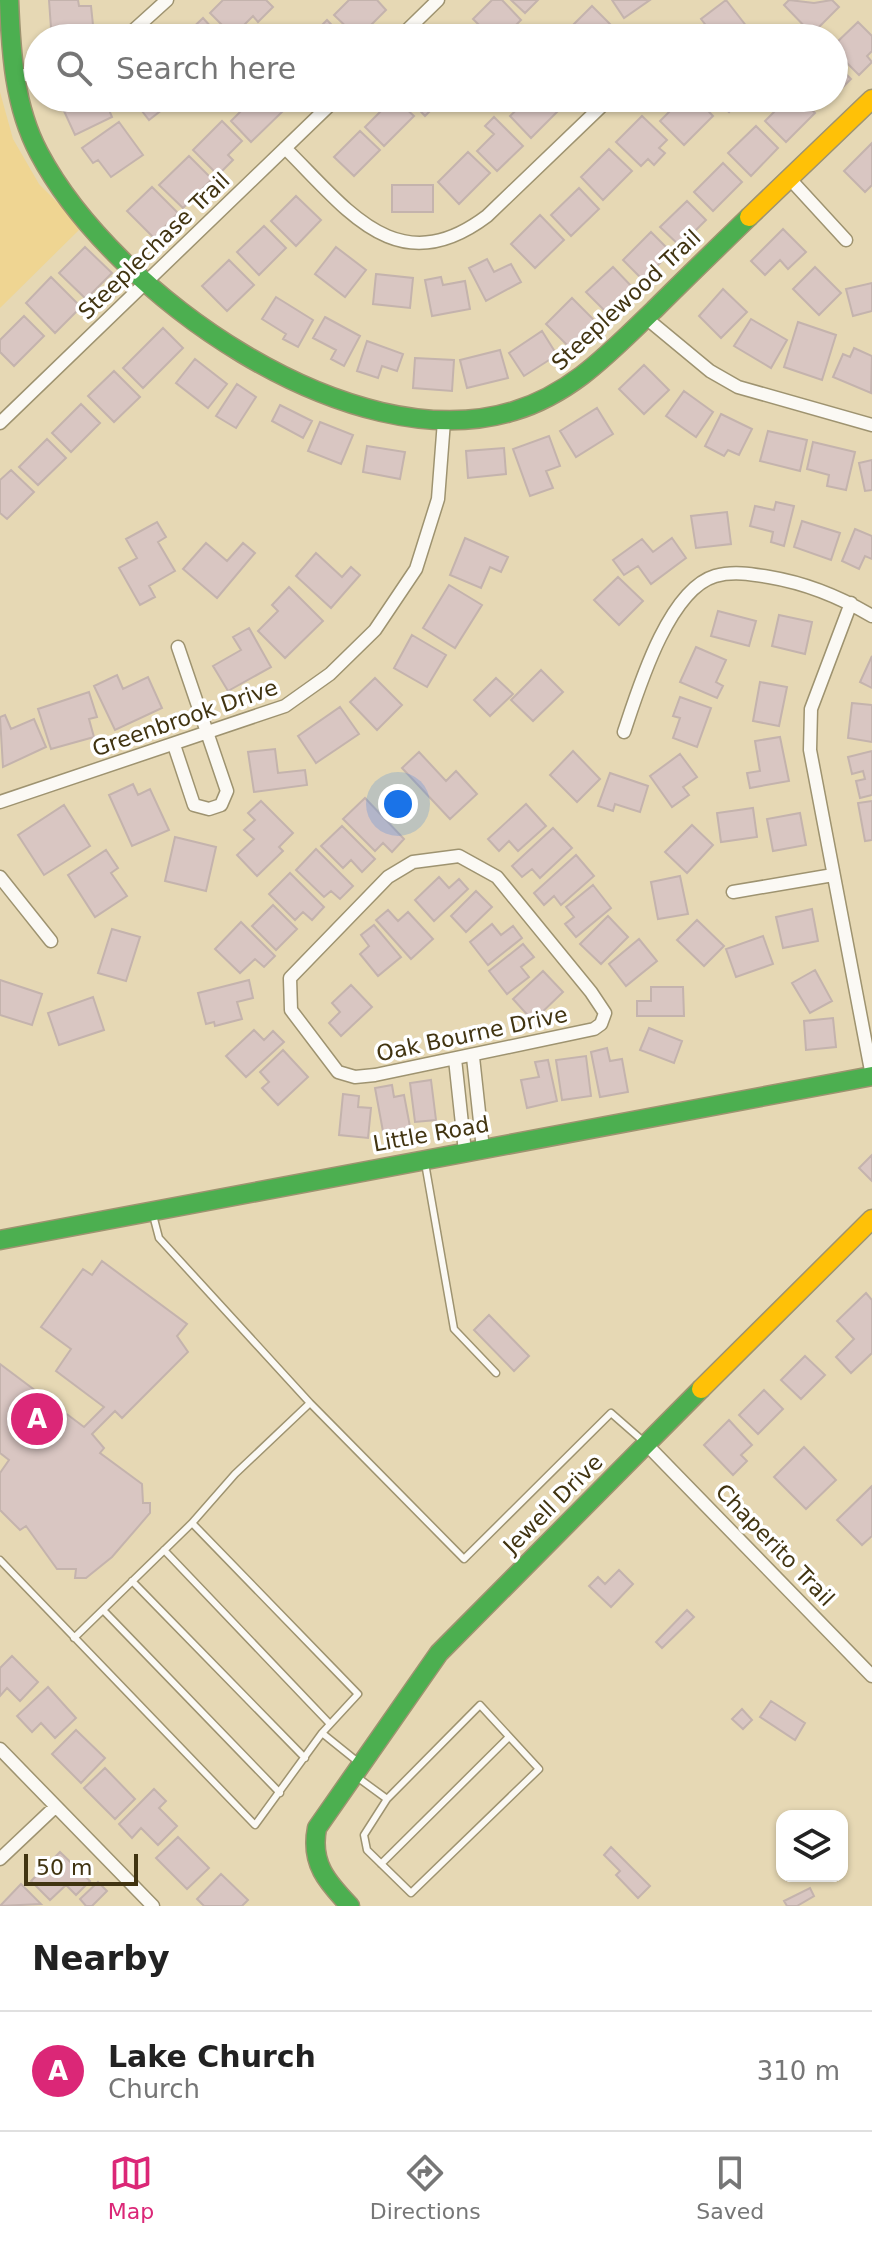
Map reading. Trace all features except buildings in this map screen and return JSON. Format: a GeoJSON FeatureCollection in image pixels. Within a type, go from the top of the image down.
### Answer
{"type":"FeatureCollection","features":[{"type":"Feature","properties":{"kind":"street","name":"Steeplewood Trail"},"geometry":{"type":"LineString","coordinates":[[9,0],[15,78],[24,107]]}},
{"type":"Feature","properties":{"kind":"street"},"geometry":{"type":"LineString","coordinates":[[140,24],[167,0]]}},
{"type":"Feature","properties":{"kind":"street"},"geometry":{"type":"LineString","coordinates":[[413,24],[438,0]]}},
{"type":"Feature","properties":{"kind":"street"},"geometry":{"type":"LineString","coordinates":[[15,78],[24,75]]}},
{"type":"Feature","properties":{"kind":"street","name":"Steeplewood Trail"},"geometry":{"type":"LineString","coordinates":[[26,112],[38,151],[55,181],[146,280],[209,334],[319,389],[403,417],[444,421],[512,412],[559,394],[583,378],[872,99]]}},
{"type":"Feature","properties":{"kind":"street","name":"Steeplechase Trail"},"geometry":{"type":"LineString","coordinates":[[0,423],[322,112]]}},
{"type":"Feature","properties":{"kind":"street"},"geometry":{"type":"LineString","coordinates":[[285,148],[371,229],[391,239],[430,244],[470,229],[487,216],[595,112]]}},
{"type":"Feature","properties":{"kind":"street"},"geometry":{"type":"LineString","coordinates":[[790,179],[846,240]]}},
{"type":"Feature","properties":{"kind":"street"},"geometry":{"type":"LineString","coordinates":[[646,318],[710,371],[738,387],[872,425]]}},
{"type":"Feature","properties":{"kind":"street","name":"Greenbrook Drive"},"geometry":{"type":"LineString","coordinates":[[0,802],[285,706],[305,694],[375,630],[401,596],[429,538],[438,499],[444,421]]}},
{"type":"Feature","properties":{"kind":"street"},"geometry":{"type":"LineString","coordinates":[[624,732],[648,663],[667,624],[686,599],[711,577],[738,572],[793,581],[851,603],[872,616]]}},
{"type":"Feature","properties":{"kind":"street"},"geometry":{"type":"LineString","coordinates":[[851,603],[811,709],[810,750],[872,1076]]}},
{"type":"Feature","properties":{"kind":"street"},"geometry":{"type":"LineString","coordinates":[[174,745],[194,805],[209,809],[221,805],[227,791],[178,647]]}},
{"type":"Feature","properties":{"kind":"street","name":"Oak Bourne Drive"},"geometry":{"type":"LineString","coordinates":[[459,856],[497,877],[605,1013],[594,1029],[473,1057],[355,1077],[338,1072],[291,1010],[290,978],[388,877],[413,862],[459,856]]}},
{"type":"Feature","properties":{"kind":"street"},"geometry":{"type":"LineString","coordinates":[[733,892],[833,875]]}},
{"type":"Feature","properties":{"kind":"street"},"geometry":{"type":"LineString","coordinates":[[0,877],[51,941]]}},
{"type":"Feature","properties":{"kind":"street"},"geometry":{"type":"LineString","coordinates":[[473,1057],[474,1150]]}},
{"type":"Feature","properties":{"kind":"street"},"geometry":{"type":"LineString","coordinates":[[455,1059],[474,1150]]}},
{"type":"Feature","properties":{"kind":"street","name":"Little Road"},"geometry":{"type":"LineString","coordinates":[[0,1240],[872,1076]]}},
{"type":"Feature","properties":{"kind":"street","name":"Jewell Drive"},"geometry":{"type":"LineString","coordinates":[[350,1906],[322,1874],[312,1855],[317,1828],[439,1653],[872,1219]]}},
{"type":"Feature","properties":{"kind":"street","name":"Chaperito Trail"},"geometry":{"type":"LineString","coordinates":[[647,1445],[872,1676]]}},
{"type":"Feature","properties":{"kind":"street"},"geometry":{"type":"LineString","coordinates":[[0,1749],[153,1906]]}},
{"type":"Feature","properties":{"kind":"street"},"geometry":{"type":"LineString","coordinates":[[0,1859],[55,1807]]}},
{"type":"Feature","properties":{"kind":"lane"},"geometry":{"type":"LineString","coordinates":[[425,1159],[440,1263],[454,1329],[496,1373]]}},
{"type":"Feature","properties":{"kind":"lane"},"geometry":{"type":"LineString","coordinates":[[153,1213],[159,1238],[310,1403],[464,1559],[611,1413],[647,1445]]}},
{"type":"Feature","properties":{"kind":"lane"},"geometry":{"type":"LineString","coordinates":[[74,1638],[192,1523],[235,1474],[310,1403]]}},
{"type":"Feature","properties":{"kind":"lane"},"geometry":{"type":"LineString","coordinates":[[0,1560],[255,1825],[322,1733],[358,1694],[192,1523]]}},
{"type":"Feature","properties":{"kind":"lane"},"geometry":{"type":"LineString","coordinates":[[164,1550],[330,1724]]}},
{"type":"Feature","properties":{"kind":"lane"},"geometry":{"type":"LineString","coordinates":[[132,1581],[305,1758]]}},
{"type":"Feature","properties":{"kind":"lane"},"geometry":{"type":"LineString","coordinates":[[103,1610],[280,1793]]}},
{"type":"Feature","properties":{"kind":"lane"},"geometry":{"type":"LineString","coordinates":[[480,1705],[539,1769],[411,1893],[367,1850],[364,1835],[387,1799],[480,1705]]}},
{"type":"Feature","properties":{"kind":"lane"},"geometry":{"type":"LineString","coordinates":[[322,1733],[387,1799]]}},
{"type":"Feature","properties":{"kind":"lane"},"geometry":{"type":"LineString","coordinates":[[381,1864],[509,1737]]}},
{"type":"Feature","properties":{"kind":"shaded area"},"geometry":{"type":"Polygon","coordinates":[[[0,92],[13,139],[39,184],[82,227],[0,308],[0,92]]]}},
{"type":"Feature","properties":{"kind":"traffic: fast"},"geometry":{"type":"LineString","coordinates":[[9,0],[15,78],[31,135],[39,153],[74,206],[121,260],[179,310],[243,354],[311,389],[381,412],[450,420],[514,411],[555,394],[606,356],[749,217]]}},
{"type":"Feature","properties":{"kind":"traffic: fast"},"geometry":{"type":"LineString","coordinates":[[0,1240],[872,1076]]}},
{"type":"Feature","properties":{"kind":"traffic: fast"},"geometry":{"type":"LineString","coordinates":[[350,1906],[334,1889],[318,1862],[317,1828],[439,1653],[701,1389]]}},
{"type":"Feature","properties":{"kind":"traffic: slow"},"geometry":{"type":"LineString","coordinates":[[749,217],[872,99]]}},
{"type":"Feature","properties":{"kind":"traffic: slow"},"geometry":{"type":"LineString","coordinates":[[701,1389],[872,1219]]}},
{"type":"Feature","properties":{"kind":"place","name":"Lake Church"},"geometry":{"type":"Point","coordinates":[37,1419]}}]}
